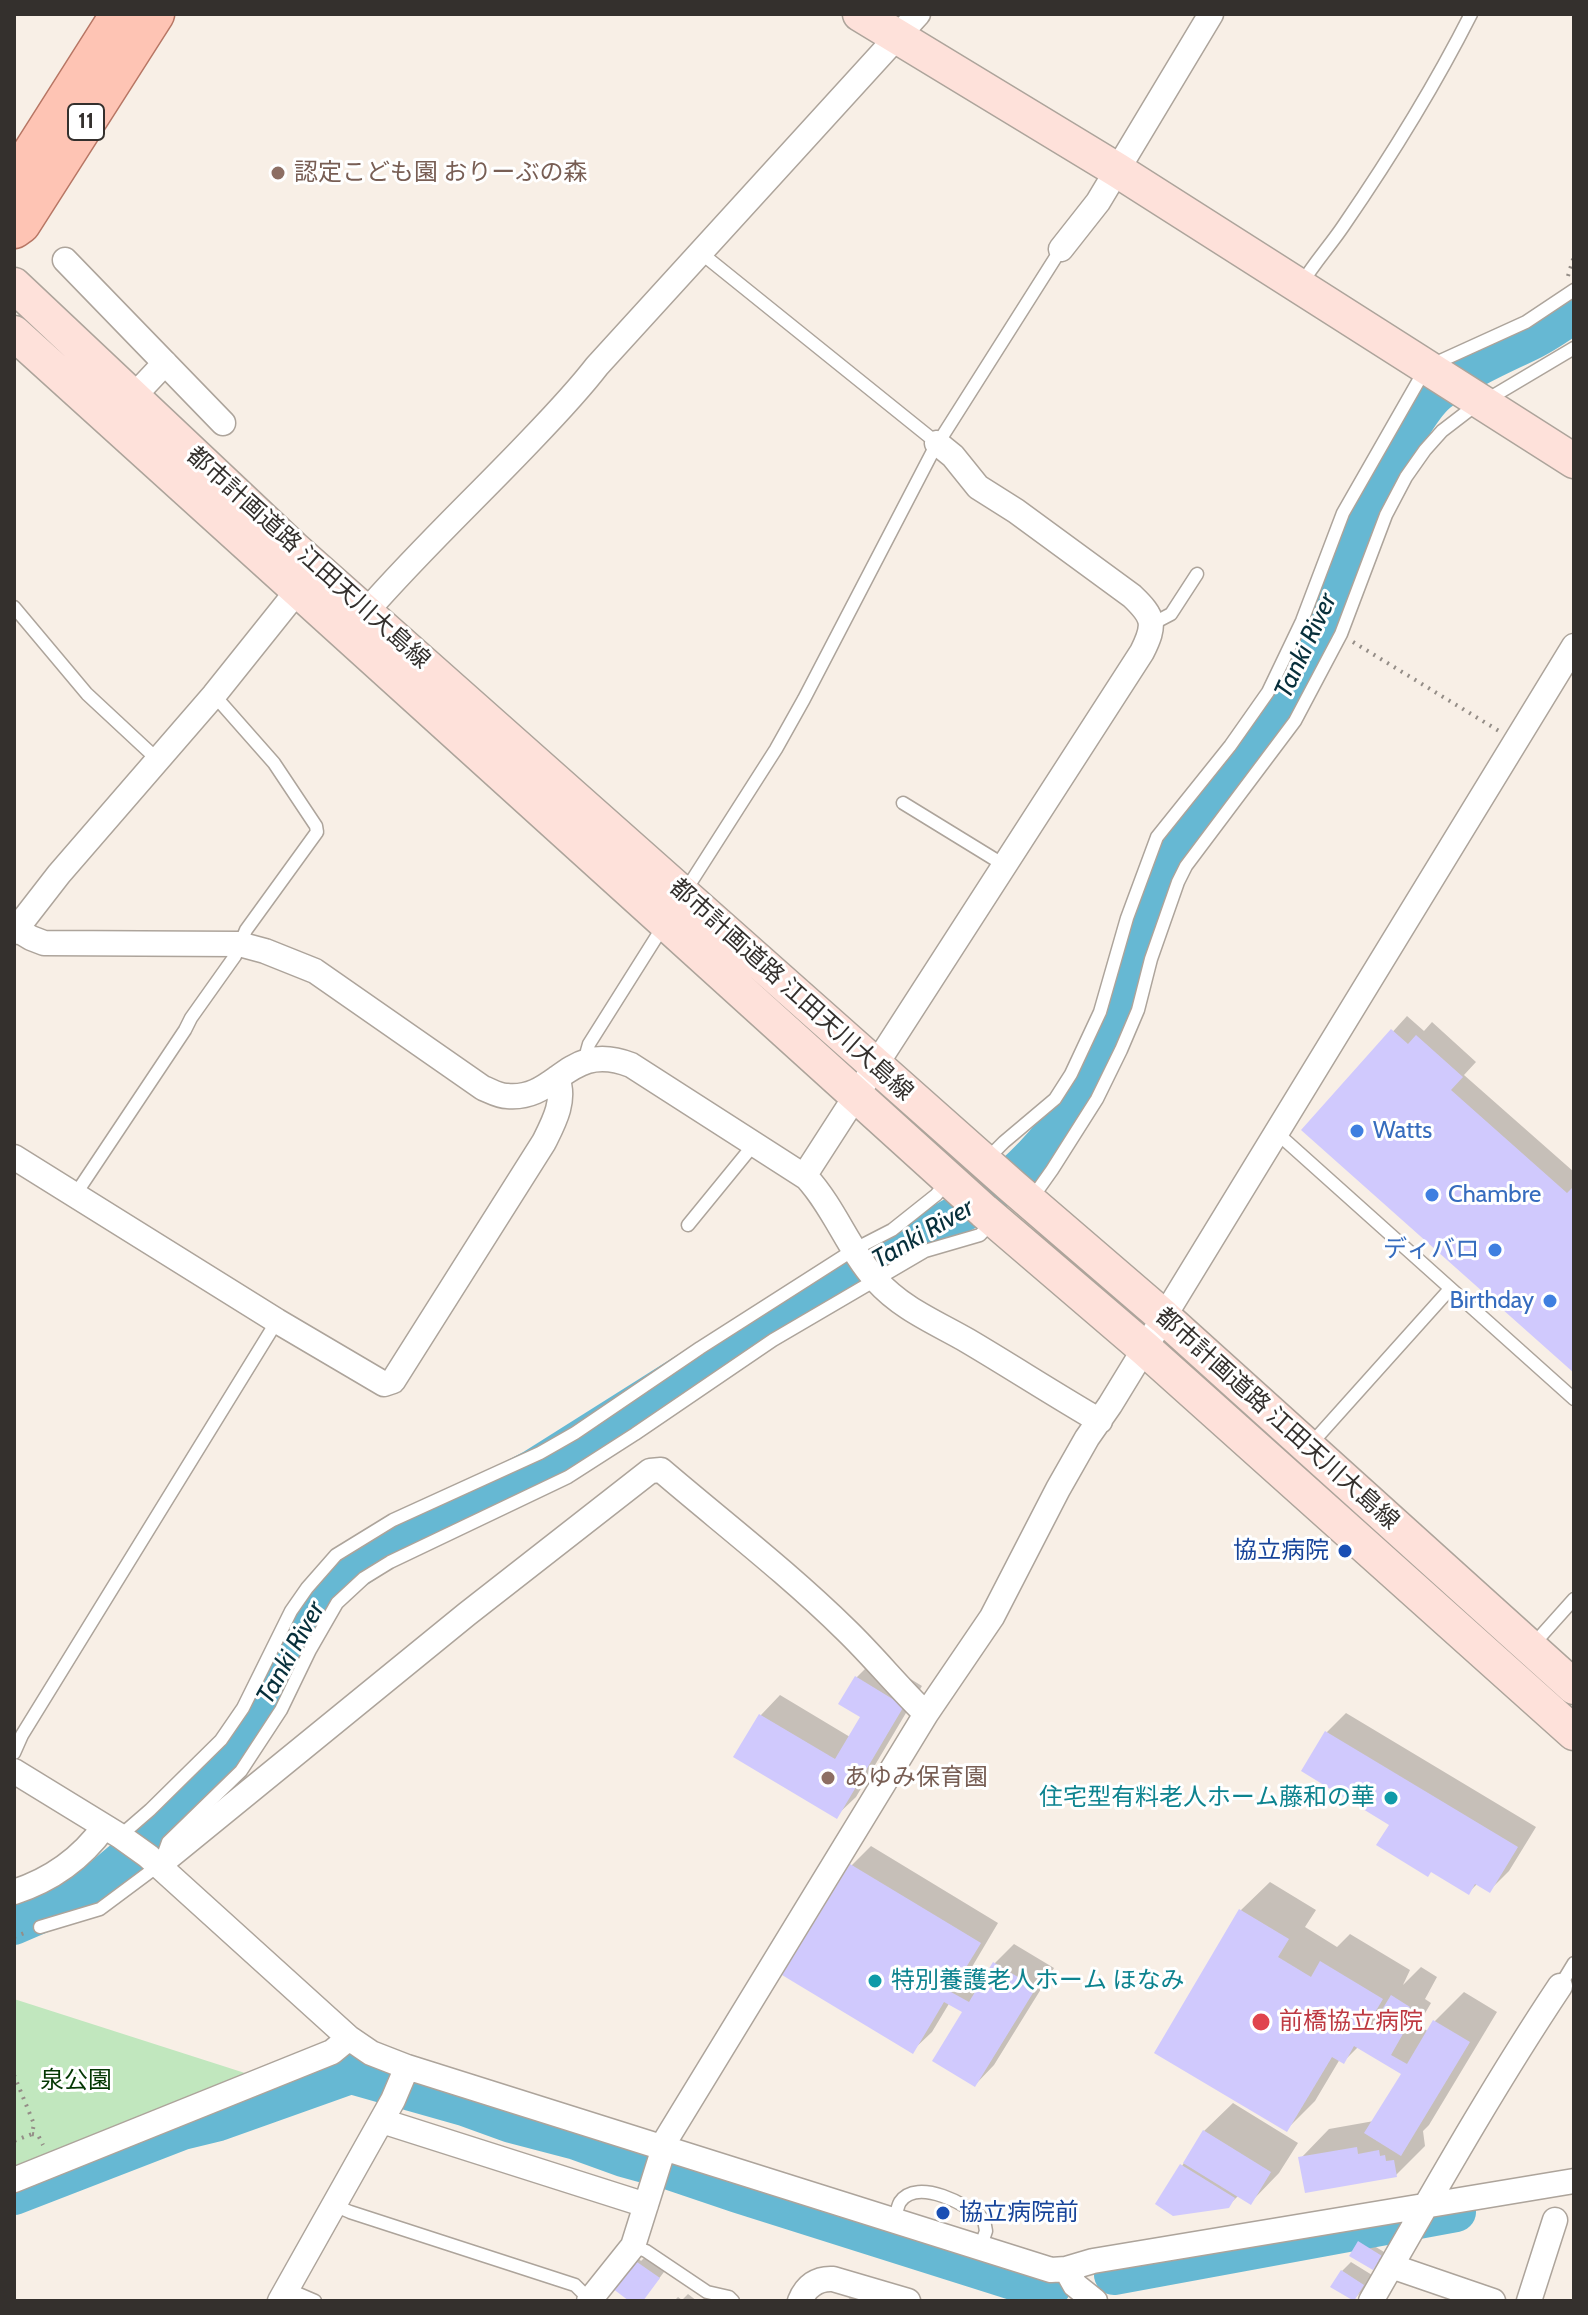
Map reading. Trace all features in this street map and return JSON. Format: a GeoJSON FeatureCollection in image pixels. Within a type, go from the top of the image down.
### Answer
{"type":"FeatureCollection","features":[{"type":"Feature","properties":{"kind":"main road","name":"11"},"geometry":{"type":"LineString","coordinates":[[14,181],[120,14]]}},
{"type":"Feature","properties":{"kind":"main road","name":"11"},"geometry":{"type":"LineString","coordinates":[[14,229],[21,224],[155,14]]}},
{"type":"Feature","properties":{"kind":"street"},"geometry":{"type":"LineString","coordinates":[[860,14],[907,26],[1117,170],[1574,461]]}},
{"type":"Feature","properties":{"kind":"street"},"geometry":{"type":"LineString","coordinates":[[1061,249],[1098,202],[1211,14]]}},
{"type":"Feature","properties":{"kind":"street"},"geometry":{"type":"LineString","coordinates":[[366,612],[391,582],[580,389],[597,366],[907,26]]}},
{"type":"Feature","properties":{"kind":"street"},"geometry":{"type":"LineString","coordinates":[[65,260],[223,423]]}},
{"type":"Feature","properties":{"kind":"street","name":"都市計画道路 江田天川大島線"},"geometry":{"type":"LineString","coordinates":[[14,285],[293,548],[366,612],[674,908],[856,1096],[989,1216],[1144,1348],[1574,1733]]}},
{"type":"Feature","properties":{"kind":"street","name":"都市計画道路 江田天川大島線"},"geometry":{"type":"LineString","coordinates":[[14,333],[298,590],[674,908],[875,1065],[1164,1317],[1574,1687]]}},
{"type":"Feature","properties":{"kind":"street"},"geometry":{"type":"LineString","coordinates":[[133,397],[165,363]]}},
{"type":"Feature","properties":{"kind":"street"},"geometry":{"type":"LineString","coordinates":[[803,1175],[1142,652],[1152,624],[1145,609],[1132,596],[978,487],[953,456],[937,443]]}},
{"type":"Feature","properties":{"kind":"street"},"geometry":{"type":"LineString","coordinates":[[298,590],[214,695],[59,874],[15,930],[44,943],[239,944],[265,951],[315,971],[483,1088],[498,1095],[530,1094],[573,1066],[589,1060],[609,1059],[631,1065],[803,1175],[823,1197],[875,1278],[897,1301],[1100,1421]]}},
{"type":"Feature","properties":{"kind":"street"},"geometry":{"type":"LineString","coordinates":[[589,2301],[633,2246],[667,2138],[926,1714],[992,1617],[1087,1438],[1574,646]]}},
{"type":"Feature","properties":{"kind":"street"},"geometry":{"type":"LineString","coordinates":[[14,1157],[384,1384],[393,1381],[544,1142],[559,1105],[561,1088],[557,1078]]}},
{"type":"Feature","properties":{"kind":"street"},"geometry":{"type":"LineString","coordinates":[[158,1859],[656,1469],[661,1470],[847,1630],[926,1714]]}},
{"type":"Feature","properties":{"kind":"street"},"geometry":{"type":"LineString","coordinates":[[14,1771],[158,1859],[349,2038],[371,2053],[396,2093],[646,2205]]}},
{"type":"Feature","properties":{"kind":"street"},"geometry":{"type":"LineString","coordinates":[[14,1892],[40,1883],[84,1851],[116,1834]]}},
{"type":"Feature","properties":{"kind":"street"},"geometry":{"type":"LineString","coordinates":[[1371,2301],[1521,2045],[1560,1986]]}},
{"type":"Feature","properties":{"kind":"street"},"geometry":{"type":"LineString","coordinates":[[14,2180],[332,2052],[349,2038]]}},
{"type":"Feature","properties":{"kind":"street"},"geometry":{"type":"LineString","coordinates":[[396,2093],[661,2159],[897,2212],[983,2240],[1051,2270],[1093,2261],[1420,2215],[1574,2181]]}},
{"type":"Feature","properties":{"kind":"street"},"geometry":{"type":"LineString","coordinates":[[284,2295],[396,2093]]}},
{"type":"Feature","properties":{"kind":"street"},"geometry":{"type":"LineString","coordinates":[[1529,2301],[1555,2220]]}},
{"type":"Feature","properties":{"kind":"street"},"geometry":{"type":"LineString","coordinates":[[1391,2266],[1493,2301]]}},
{"type":"Feature","properties":{"kind":"street"},"geometry":{"type":"LineString","coordinates":[[1066,2269],[1075,2285],[1095,2301]]}},
{"type":"Feature","properties":{"kind":"street"},"geometry":{"type":"LineString","coordinates":[[800,2301],[811,2285],[823,2278],[907,2301]]}},
{"type":"Feature","properties":{"kind":"lane"},"geometry":{"type":"LineString","coordinates":[[1300,287],[1419,108],[1471,14]]}},
{"type":"Feature","properties":{"kind":"lane"},"geometry":{"type":"LineString","coordinates":[[589,1060],[589,1044],[776,749],[937,443],[1061,249]]}},
{"type":"Feature","properties":{"kind":"lane"},"geometry":{"type":"LineString","coordinates":[[701,253],[937,443]]}},
{"type":"Feature","properties":{"kind":"lane"},"geometry":{"type":"LineString","coordinates":[[986,1163],[1004,1142],[1055,1099],[1085,1049],[1157,837],[1230,746],[1268,692],[1302,621],[1349,502],[1419,380],[1526,322],[1574,290]]}},
{"type":"Feature","properties":{"kind":"lane"},"geometry":{"type":"LineString","coordinates":[[1021,1194],[1052,1170],[1097,1099],[1138,1010],[1151,959],[1186,866],[1295,721],[1341,634],[1376,539],[1406,477],[1442,431],[1479,401],[1574,348]]}},
{"type":"Feature","properties":{"kind":"lane"},"geometry":{"type":"LineString","coordinates":[[1152,624],[1171,614],[1197,574]]}},
{"type":"Feature","properties":{"kind":"lane"},"geometry":{"type":"LineString","coordinates":[[14,607],[87,694],[158,760]]}},
{"type":"Feature","properties":{"kind":"lane"},"geometry":{"type":"LineString","coordinates":[[75,1195],[229,965],[246,930],[317,832],[274,763],[214,695]]}},
{"type":"Feature","properties":{"kind":"lane"},"geometry":{"type":"LineString","coordinates":[[903,803],[1004,865]]}},
{"type":"Feature","properties":{"kind":"lane"},"geometry":{"type":"LineString","coordinates":[[1277,1133],[1574,1399]]}},
{"type":"Feature","properties":{"kind":"lane"},"geometry":{"type":"LineString","coordinates":[[688,1225],[755,1143]]}},
{"type":"Feature","properties":{"kind":"lane"},"geometry":{"type":"LineString","coordinates":[[116,1834],[150,1810],[221,1740],[243,1708],[291,1611],[336,1555],[393,1520],[540,1453],[575,1433],[700,1348],[892,1230],[952,1183]]}},
{"type":"Feature","properties":{"kind":"lane"},"geometry":{"type":"LineString","coordinates":[[40,1927],[100,1909],[158,1859],[168,1842],[241,1771],[281,1710],[337,1603],[364,1578],[390,1562],[578,1470],[773,1340],[875,1278],[925,1251],[980,1235],[989,1216]]}},
{"type":"Feature","properties":{"kind":"lane"},"geometry":{"type":"LineString","coordinates":[[1309,1447],[1450,1289]]}},
{"type":"Feature","properties":{"kind":"lane"},"geometry":{"type":"LineString","coordinates":[[14,1753],[22,1735],[277,1321]]}},
{"type":"Feature","properties":{"kind":"lane"},"geometry":{"type":"LineString","coordinates":[[1530,1648],[1574,1599]]}},
{"type":"Feature","properties":{"kind":"lane"},"geometry":{"type":"LineString","coordinates":[[1560,1986],[1574,1963]]}},
{"type":"Feature","properties":{"kind":"lane"},"geometry":{"type":"LineString","coordinates":[[897,2212],[917,2193],[940,2195],[980,2217],[985,2223],[983,2240]]}},
{"type":"Feature","properties":{"kind":"lane"},"geometry":{"type":"LineString","coordinates":[[334,2205],[575,2285],[589,2301]]}},
{"type":"Feature","properties":{"kind":"lane"},"geometry":{"type":"LineString","coordinates":[[633,2246],[646,2251],[707,2292],[729,2297],[733,2301]]}},
{"type":"Feature","properties":{"kind":"lane"},"geometry":{"type":"LineString","coordinates":[[284,2295],[315,2301]]}},
{"type":"Feature","properties":{"kind":"path"},"geometry":{"type":"LineString","coordinates":[[1341,634],[1517,741]]}},
{"type":"Feature","properties":{"kind":"path"},"geometry":{"type":"LineString","coordinates":[[14,2075],[34,2124],[32,2134],[14,2141]]}},
{"type":"Feature","properties":{"kind":"green space","name":"泉公園"},"geometry":{"type":"Polygon","coordinates":[[[14,1999],[248,2074],[14,2170],[14,1999]]]}},
{"type":"Feature","properties":{"kind":"building"},"geometry":{"type":"Polygon","coordinates":[[[1391,1029],[1408,1044],[1416,1035],[1463,1077],[1451,1090],[1567,1193],[1574,1186],[1574,1373],[1301,1130],[1391,1029]]]}},
{"type":"Feature","properties":{"kind":"building"},"geometry":{"type":"Polygon","coordinates":[[[855,1676],[904,1706],[837,1819],[733,1757],[759,1714],[835,1759],[860,1717],[838,1704],[855,1676]]]}},
{"type":"Feature","properties":{"kind":"building","name":"住宅型有料老人ホーム藤和の華"},"geometry":{"type":"Polygon","coordinates":[[[1325,1731],[1518,1847],[1490,1893],[1475,1884],[1469,1895],[1431,1872],[1428,1877],[1376,1845],[1389,1825],[1301,1771],[1325,1731]]]}},
{"type":"Feature","properties":{"kind":"building","name":"特別養護老人ホーム ほなみ"},"geometry":{"type":"Polygon","coordinates":[[[850,1864],[981,1943],[951,1992],[969,2002],[993,1962],[1036,1988],[975,2087],[932,2061],[962,2012],[944,2002],[913,2054],[782,1975],[850,1864]]]}},
{"type":"Feature","properties":{"kind":"building"},"geometry":{"type":"Polygon","coordinates":[[[1239,1909],[1289,1939],[1278,1957],[1311,1977],[1320,1961],[1383,1999],[1365,2029],[1369,2031],[1391,1995],[1410,2007],[1397,2028],[1404,2032],[1391,2055],[1407,2064],[1433,2020],[1470,2042],[1401,2156],[1364,2133],[1401,2074],[1354,2046],[1344,2064],[1332,2057],[1287,2132],[1154,2053],[1239,1909]]]}},
{"type":"Feature","properties":{"kind":"building"},"geometry":{"type":"Polygon","coordinates":[[[1203,2130],[1271,2172],[1251,2205],[1183,2163],[1203,2130]]]}},
{"type":"Feature","properties":{"kind":"building"},"geometry":{"type":"Polygon","coordinates":[[[1357,2147],[1358,2154],[1379,2150],[1386,2161],[1394,2160],[1397,2177],[1305,2193],[1298,2157],[1357,2147]]]}},
{"type":"Feature","properties":{"kind":"building"},"geometry":{"type":"Polygon","coordinates":[[[1180,2164],[1235,2198],[1229,2208],[1173,2216],[1155,2204],[1180,2164]]]}},
{"type":"Feature","properties":{"kind":"building"},"geometry":{"type":"Polygon","coordinates":[[[1358,2241],[1382,2256],[1373,2270],[1349,2256],[1358,2241]]]}},
{"type":"Feature","properties":{"kind":"building"},"geometry":{"type":"Polygon","coordinates":[[[637,2262],[660,2278],[643,2301],[629,2301],[612,2288],[628,2267],[632,2269],[637,2262]]]}},
{"type":"Feature","properties":{"kind":"building"},"geometry":{"type":"Polygon","coordinates":[[[1341,2270],[1364,2285],[1354,2301],[1330,2287],[1341,2270]]]}},
{"type":"Feature","properties":{"kind":"waterway","name":"Tanki River"},"geometry":{"type":"LineString","coordinates":[[14,1925],[65,1903],[100,1880],[151,1837],[218,1770],[250,1729],[307,1617],[329,1587],[394,1542],[534,1469],[748,1334],[975,1205],[1024,1166],[1064,1120],[1097,1067],[1121,1010],[1154,897],[1172,852],[1253,746],[1303,669],[1368,504],[1419,414],[1433,397],[1460,376],[1538,336],[1574,313]]}},
{"type":"Feature","properties":{"kind":"waterway"},"geometry":{"type":"LineString","coordinates":[[14,2195],[182,2130],[219,2121],[351,2074],[576,2140],[1038,2288],[1051,2287]]}},
{"type":"Feature","properties":{"kind":"waterway"},"geometry":{"type":"LineString","coordinates":[[1114,2275],[1456,2212]]}},
{"type":"Feature","properties":{"kind":"place","name":"認定こども園 おりーぶの森"},"geometry":{"type":"Point","coordinates":[278,173]}},
{"type":"Feature","properties":{"kind":"place","name":"Watts"},"geometry":{"type":"Point","coordinates":[1357,1131]}},
{"type":"Feature","properties":{"kind":"place","name":"Chambre"},"geometry":{"type":"Point","coordinates":[1432,1195]}},
{"type":"Feature","properties":{"kind":"place","name":"ディバロ"},"geometry":{"type":"Point","coordinates":[1495,1250]}},
{"type":"Feature","properties":{"kind":"place","name":"Birthday"},"geometry":{"type":"Point","coordinates":[1550,1301]}},
{"type":"Feature","properties":{"kind":"place","name":"協立病院"},"geometry":{"type":"Point","coordinates":[1345,1551]}},
{"type":"Feature","properties":{"kind":"place","name":"あゆみ保育園"},"geometry":{"type":"Point","coordinates":[828,1778]}},
{"type":"Feature","properties":{"kind":"place","name":"住宅型有料老人ホーム藤和の華"},"geometry":{"type":"Point","coordinates":[1391,1798]}},
{"type":"Feature","properties":{"kind":"place","name":"特別養護老人ホーム ほなみ"},"geometry":{"type":"Point","coordinates":[875,1981]}},
{"type":"Feature","properties":{"kind":"place","name":"前橋協立病院"},"geometry":{"type":"Point","coordinates":[1261,2022]}},
{"type":"Feature","properties":{"kind":"place","name":"協立病院前"},"geometry":{"type":"Point","coordinates":[943,2213]}}]}
